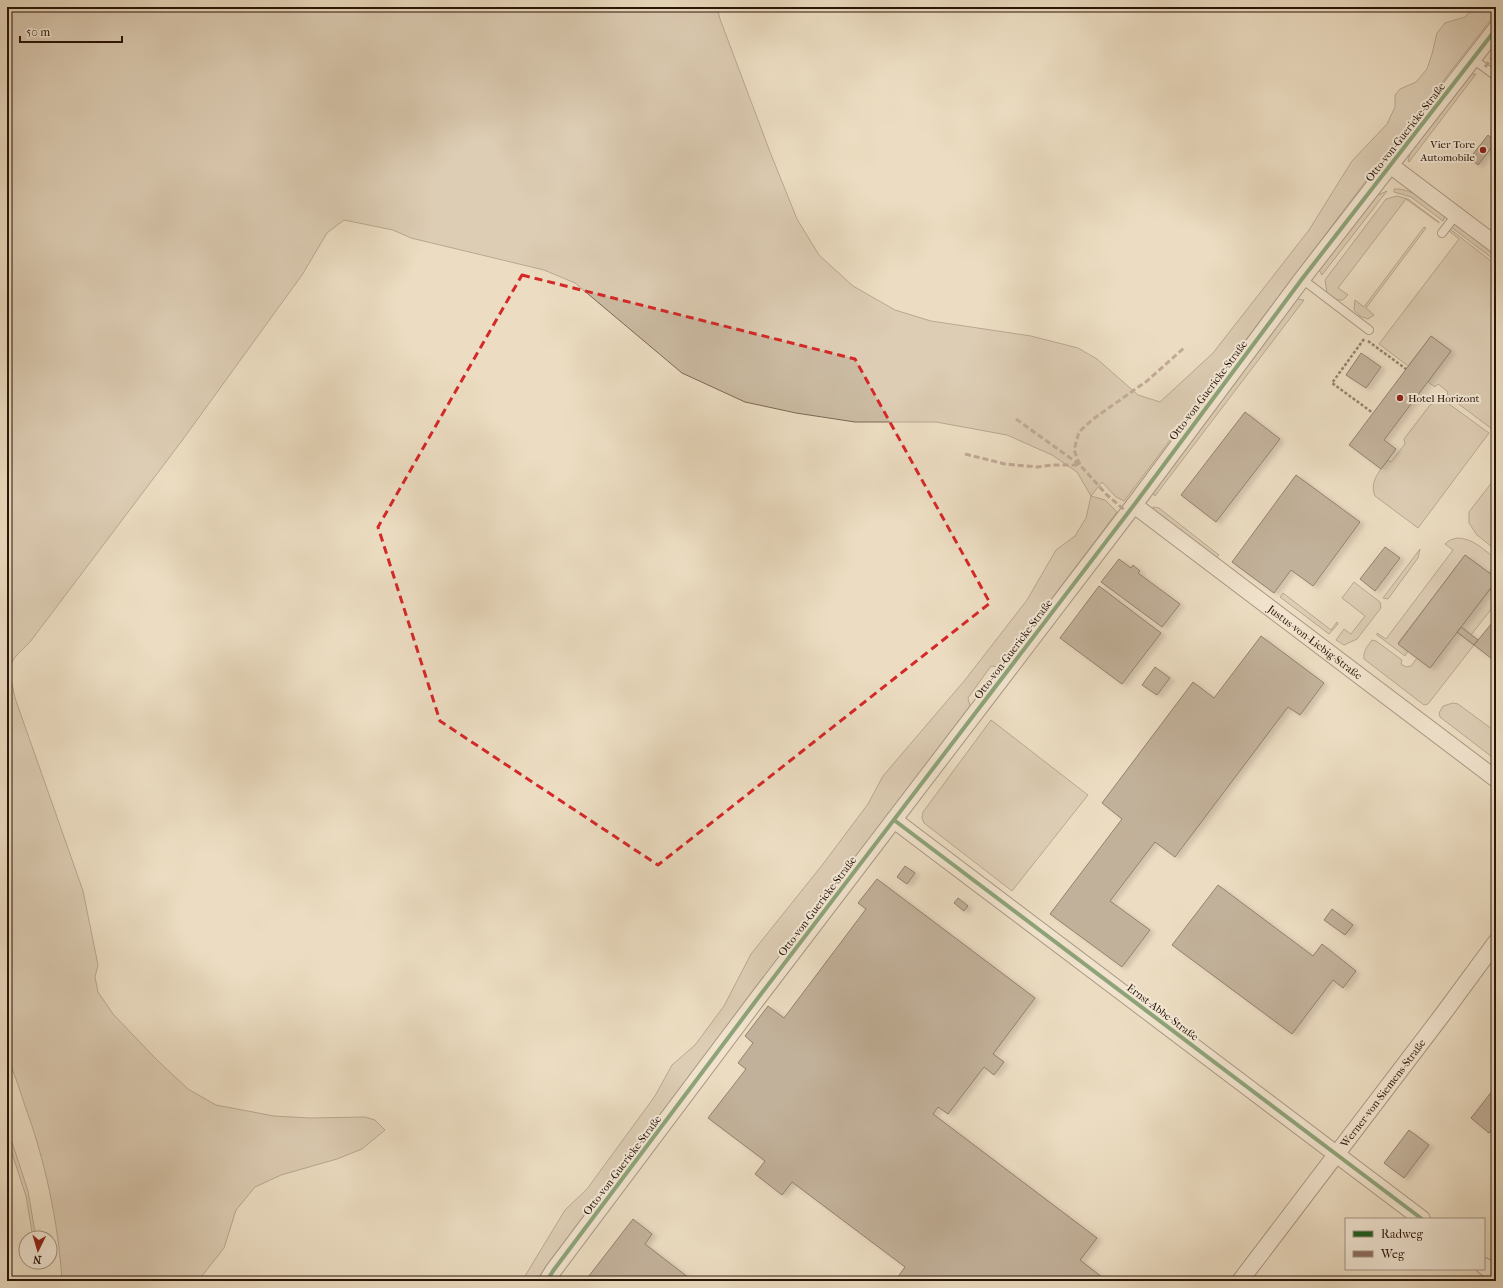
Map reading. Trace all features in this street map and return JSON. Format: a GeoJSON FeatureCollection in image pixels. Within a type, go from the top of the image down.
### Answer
{"type":"FeatureCollection","features":[{"type":"Feature","properties":{"kind":"street","name":"Otto-von-Guericke-Straße"},"geometry":{"type":"LineString","coordinates":[[547,1281],[758,998],[1134,505],[1302,279],[1496,29]]}},
{"type":"Feature","properties":{"kind":"street"},"geometry":{"type":"LineString","coordinates":[[1390,165],[1496,245]]}},
{"type":"Feature","properties":{"kind":"street","name":"Justus-von-Liebig-Straße"},"geometry":{"type":"LineString","coordinates":[[1134,505],[1496,779]]}},
{"type":"Feature","properties":{"kind":"street","name":"Ernst-Abbe-Straße"},"geometry":{"type":"LineString","coordinates":[[894,820],[1421,1218]]}},
{"type":"Feature","properties":{"kind":"street","name":"Werner-von-Siemens-Straße"},"geometry":{"type":"LineString","coordinates":[[1240,1281],[1444,1014],[1496,942]]}},
{"type":"Feature","properties":{"kind":"street"},"geometry":{"type":"LineString","coordinates":[[1485,1267],[1496,1275]]}},
{"type":"Feature","properties":{"kind":"lane"},"geometry":{"type":"LineString","coordinates":[[1473,59],[1496,76]]}},
{"type":"Feature","properties":{"kind":"lane"},"geometry":{"type":"LineString","coordinates":[[1442,233],[1456,215]]}},
{"type":"Feature","properties":{"kind":"lane"},"geometry":{"type":"LineString","coordinates":[[1302,279],[1369,330]]}},
{"type":"Feature","properties":{"kind":"path"},"geometry":{"type":"LineString","coordinates":[[1369,330],[1365,338],[1332,383],[1373,413]]}},
{"type":"Feature","properties":{"kind":"path"},"geometry":{"type":"LineString","coordinates":[[1365,338],[1406,369]]}},
{"type":"Feature","properties":{"kind":"highlighted area"},"geometry":{"type":"Polygon","coordinates":[[[522,275],[855,359],[990,603],[658,865],[440,721],[378,527],[522,275]]]}},
{"type":"Feature","properties":{"kind":"shaded area"},"geometry":{"type":"Polygon","coordinates":[[[7,7],[717,7],[720,19],[770,152],[797,219],[819,255],[853,286],[895,310],[931,321],[1031,336],[1078,348],[1097,359],[1138,395],[1160,402],[1213,353],[1309,230],[1352,161],[1387,124],[1395,107],[1395,95],[1400,89],[1416,82],[1427,69],[1437,33],[1445,23],[1465,17],[1474,7],[1496,7],[1496,13],[1384,157],[1124,501],[1116,497],[1102,482],[1091,496],[1077,472],[1052,455],[1007,435],[936,422],[855,422],[796,413],[745,402],[682,373],[575,283],[544,270],[411,238],[393,230],[344,220],[327,233],[302,275],[181,442],[30,642],[12,661],[10,672],[15,698],[83,891],[98,965],[95,977],[98,992],[113,1014],[156,1059],[188,1089],[216,1105],[274,1116],[310,1118],[365,1117],[375,1120],[385,1130],[362,1149],[337,1159],[281,1175],[255,1187],[236,1210],[224,1248],[198,1281],[62,1281],[58,1230],[56,1230],[44,1168],[16,1080],[7,1057],[7,7]]]}},
{"type":"Feature","properties":{"kind":"shaded area"},"geometry":{"type":"Polygon","coordinates":[[[1469,74],[1476,74],[1409,162],[1411,149],[1469,74]]]}},
{"type":"Feature","properties":{"kind":"shaded area"},"geometry":{"type":"Polygon","coordinates":[[[1394,189],[1401,189],[1415,194],[1445,216],[1443,221],[1411,197],[1394,192],[1394,189]]]}},
{"type":"Feature","properties":{"kind":"shaded area"},"geometry":{"type":"Polygon","coordinates":[[[1387,191],[1322,275],[1319,270],[1372,200],[1378,195],[1387,191]]]}},
{"type":"Feature","properties":{"kind":"shaded area"},"geometry":{"type":"Polygon","coordinates":[[[1397,196],[1408,199],[1439,223],[1406,199],[1338,288],[1348,295],[1343,300],[1335,300],[1327,293],[1325,280],[1386,199],[1397,196]]]}},
{"type":"Feature","properties":{"kind":"shaded area"},"geometry":{"type":"Polygon","coordinates":[[[1453,224],[1496,254],[1496,261],[1451,227],[1453,224]]]}},
{"type":"Feature","properties":{"kind":"shaded area"},"geometry":{"type":"Polygon","coordinates":[[[1424,227],[1426,228],[1366,308],[1374,315],[1368,319],[1360,316],[1354,310],[1355,300],[1364,307],[1424,227]]]}},
{"type":"Feature","properties":{"kind":"shaded area"},"geometry":{"type":"Polygon","coordinates":[[[1450,229],[1496,265],[1496,432],[1448,396],[1447,391],[1438,384],[1435,387],[1428,382],[1451,351],[1431,336],[1408,366],[1379,344],[1459,239],[1449,231],[1450,229]]]}},
{"type":"Feature","properties":{"kind":"shaded area"},"geometry":{"type":"Polygon","coordinates":[[[1297,299],[1304,300],[1155,496],[1153,491],[1297,299]]]}},
{"type":"Feature","properties":{"kind":"shaded area"},"geometry":{"type":"Polygon","coordinates":[[[1442,401],[1449,404],[1489,433],[1418,528],[1375,496],[1373,486],[1376,476],[1388,460],[1391,462],[1405,444],[1404,439],[1430,405],[1442,401]]]}},
{"type":"Feature","properties":{"kind":"shaded area"},"geometry":{"type":"Polygon","coordinates":[[[1496,477],[1496,550],[1477,535],[1469,523],[1469,512],[1496,477]]]}},
{"type":"Feature","properties":{"kind":"shaded area"},"geometry":{"type":"Polygon","coordinates":[[[1091,496],[1105,500],[1117,512],[1000,667],[991,666],[968,698],[970,706],[536,1281],[522,1281],[565,1210],[587,1189],[655,1096],[672,1065],[695,1045],[724,1006],[751,954],[823,864],[868,804],[883,776],[965,680],[1027,600],[1056,550],[1075,536],[1086,518],[1091,496]]]}},
{"type":"Feature","properties":{"kind":"shaded area"},"geometry":{"type":"Polygon","coordinates":[[[1153,507],[1159,508],[1219,555],[1215,559],[1155,513],[1153,507]]]}},
{"type":"Feature","properties":{"kind":"shaded area"},"geometry":{"type":"Polygon","coordinates":[[[1457,538],[1468,540],[1478,545],[1496,559],[1496,564],[1489,573],[1465,555],[1398,643],[1408,651],[1405,656],[1377,635],[1377,633],[1386,639],[1453,550],[1445,544],[1450,540],[1457,538]]]}},
{"type":"Feature","properties":{"kind":"shaded area"},"geometry":{"type":"Polygon","coordinates":[[[1420,549],[1418,558],[1388,599],[1383,598],[1420,549]]]}},
{"type":"Feature","properties":{"kind":"shaded area"},"geometry":{"type":"Polygon","coordinates":[[[1354,582],[1380,602],[1381,608],[1357,639],[1344,645],[1336,640],[1344,629],[1351,634],[1365,616],[1342,598],[1354,582]]]}},
{"type":"Feature","properties":{"kind":"shaded area"},"geometry":{"type":"Polygon","coordinates":[[[1495,583],[1496,603],[1471,635],[1461,627],[1495,583]]]}},
{"type":"Feature","properties":{"kind":"shaded area"},"geometry":{"type":"Polygon","coordinates":[[[1283,593],[1331,630],[1337,622],[1338,624],[1329,634],[1280,597],[1283,593]]]}},
{"type":"Feature","properties":{"kind":"shaded area"},"geometry":{"type":"Polygon","coordinates":[[[1457,632],[1474,645],[1428,704],[1424,705],[1364,659],[1365,651],[1372,640],[1376,641],[1402,660],[1401,664],[1406,667],[1411,666],[1417,658],[1430,668],[1457,632]]]}},
{"type":"Feature","properties":{"kind":"shaded area"},"geometry":{"type":"Polygon","coordinates":[[[1453,703],[1458,704],[1496,732],[1496,760],[1440,717],[1439,713],[1443,706],[1453,703]]]}},
{"type":"Feature","properties":{"kind":"shaded area"},"geometry":{"type":"Polygon","coordinates":[[[991,720],[1088,795],[1012,891],[924,823],[922,818],[923,812],[991,720]]]}},
{"type":"Feature","properties":{"kind":"shaded area"},"geometry":{"type":"Polygon","coordinates":[[[7,1127],[28,1191],[35,1230],[32,1230],[26,1196],[7,1138],[7,1127]]]}},
{"type":"Feature","properties":{"kind":"building","name":"Vier Tore Automobile"},"geometry":{"type":"Polygon","coordinates":[[[1488,135],[1496,142],[1478,165],[1470,158],[1488,135]]]}},
{"type":"Feature","properties":{"kind":"building","name":"Hotel Horizont"},"geometry":{"type":"Polygon","coordinates":[[[1431,336],[1451,351],[1384,440],[1396,449],[1381,469],[1349,445],[1431,336]]]}},
{"type":"Feature","properties":{"kind":"building"},"geometry":{"type":"Polygon","coordinates":[[[1361,353],[1381,367],[1366,388],[1346,375],[1361,353]]]}},
{"type":"Feature","properties":{"kind":"building"},"geometry":{"type":"Polygon","coordinates":[[[1245,412],[1280,439],[1216,522],[1181,495],[1245,412]]]}},
{"type":"Feature","properties":{"kind":"building"},"geometry":{"type":"Polygon","coordinates":[[[1296,475],[1360,522],[1313,586],[1291,570],[1274,593],[1232,562],[1296,475]]]}},
{"type":"Feature","properties":{"kind":"building"},"geometry":{"type":"Polygon","coordinates":[[[1385,547],[1400,558],[1375,591],[1360,579],[1385,547]]]}},
{"type":"Feature","properties":{"kind":"building"},"geometry":{"type":"Polygon","coordinates":[[[1465,555],[1496,578],[1496,581],[1430,668],[1398,644],[1465,555]]]}},
{"type":"Feature","properties":{"kind":"building"},"geometry":{"type":"Polygon","coordinates":[[[1119,559],[1131,568],[1133,565],[1140,571],[1138,573],[1180,604],[1162,627],[1101,582],[1119,559]]]}},
{"type":"Feature","properties":{"kind":"building"},"geometry":{"type":"Polygon","coordinates":[[[1099,586],[1161,633],[1122,684],[1060,638],[1099,586]]]}},
{"type":"Feature","properties":{"kind":"building"},"geometry":{"type":"Polygon","coordinates":[[[1496,618],[1496,662],[1474,645],[1496,618]]]}},
{"type":"Feature","properties":{"kind":"building"},"geometry":{"type":"Polygon","coordinates":[[[1461,627],[1478,640],[1474,645],[1457,632],[1461,627]]]}},
{"type":"Feature","properties":{"kind":"building"},"geometry":{"type":"Polygon","coordinates":[[[1261,636],[1324,683],[1300,715],[1288,707],[1175,857],[1155,842],[1110,901],[1150,930],[1122,967],[1050,914],[1122,819],[1102,803],[1193,682],[1214,698],[1261,636]]]}},
{"type":"Feature","properties":{"kind":"building"},"geometry":{"type":"Polygon","coordinates":[[[1155,667],[1170,678],[1157,695],[1142,685],[1155,667]]]}},
{"type":"Feature","properties":{"kind":"building"},"geometry":{"type":"Polygon","coordinates":[[[905,866],[915,873],[907,884],[897,877],[905,866]]]}},
{"type":"Feature","properties":{"kind":"building"},"geometry":{"type":"Polygon","coordinates":[[[877,879],[1035,998],[993,1054],[1004,1062],[994,1075],[984,1067],[948,1114],[938,1107],[933,1114],[1097,1238],[1080,1260],[1107,1281],[895,1281],[905,1267],[792,1182],[782,1195],[755,1174],[765,1161],[708,1118],[746,1069],[738,1063],[753,1043],[745,1036],[768,1006],[784,1018],[866,909],[858,903],[877,879]]]}},
{"type":"Feature","properties":{"kind":"building"},"geometry":{"type":"Polygon","coordinates":[[[1218,885],[1313,956],[1322,944],[1356,971],[1343,988],[1333,980],[1292,1034],[1172,945],[1218,885]]]}},
{"type":"Feature","properties":{"kind":"building"},"geometry":{"type":"Polygon","coordinates":[[[958,898],[968,906],[964,911],[954,903],[958,898]]]}},
{"type":"Feature","properties":{"kind":"building"},"geometry":{"type":"Polygon","coordinates":[[[1332,909],[1353,925],[1345,935],[1324,920],[1332,909]]]}},
{"type":"Feature","properties":{"kind":"building"},"geometry":{"type":"Polygon","coordinates":[[[1493,1090],[1496,1092],[1496,1124],[1489,1133],[1471,1118],[1493,1090]]]}},
{"type":"Feature","properties":{"kind":"building"},"geometry":{"type":"Polygon","coordinates":[[[1409,1130],[1429,1145],[1404,1178],[1384,1163],[1409,1130]]]}},
{"type":"Feature","properties":{"kind":"building"},"geometry":{"type":"Polygon","coordinates":[[[633,1219],[652,1234],[645,1244],[693,1281],[585,1281],[633,1219]]]}},
{"type":"Feature","properties":{"kind":"marked path"},"geometry":{"type":"LineString","coordinates":[[1485,67],[1496,53]]}},
{"type":"Feature","properties":{"kind":"marked path"},"geometry":{"type":"LineString","coordinates":[[965,454],[1005,464],[1037,467],[1053,465],[1080,465],[1074,450],[1079,432],[1093,419],[1147,381],[1184,348]]}},
{"type":"Feature","properties":{"kind":"marked path"},"geometry":{"type":"LineString","coordinates":[[1016,419],[1080,465],[1107,495],[1128,513]]}},
{"type":"Feature","properties":{"kind":"cycle path"},"geometry":{"type":"LineString","coordinates":[[547,1281],[758,998],[1134,505],[1302,279],[1496,29]]}},
{"type":"Feature","properties":{"kind":"cycle path"},"geometry":{"type":"LineString","coordinates":[[894,820],[1421,1218]]}},
{"type":"Feature","properties":{"kind":"place","name":"Vier Tore Automobile"},"geometry":{"type":"Point","coordinates":[1483,150]}},
{"type":"Feature","properties":{"kind":"place","name":"Hotel Horizont"},"geometry":{"type":"Point","coordinates":[1400,398]}}]}
